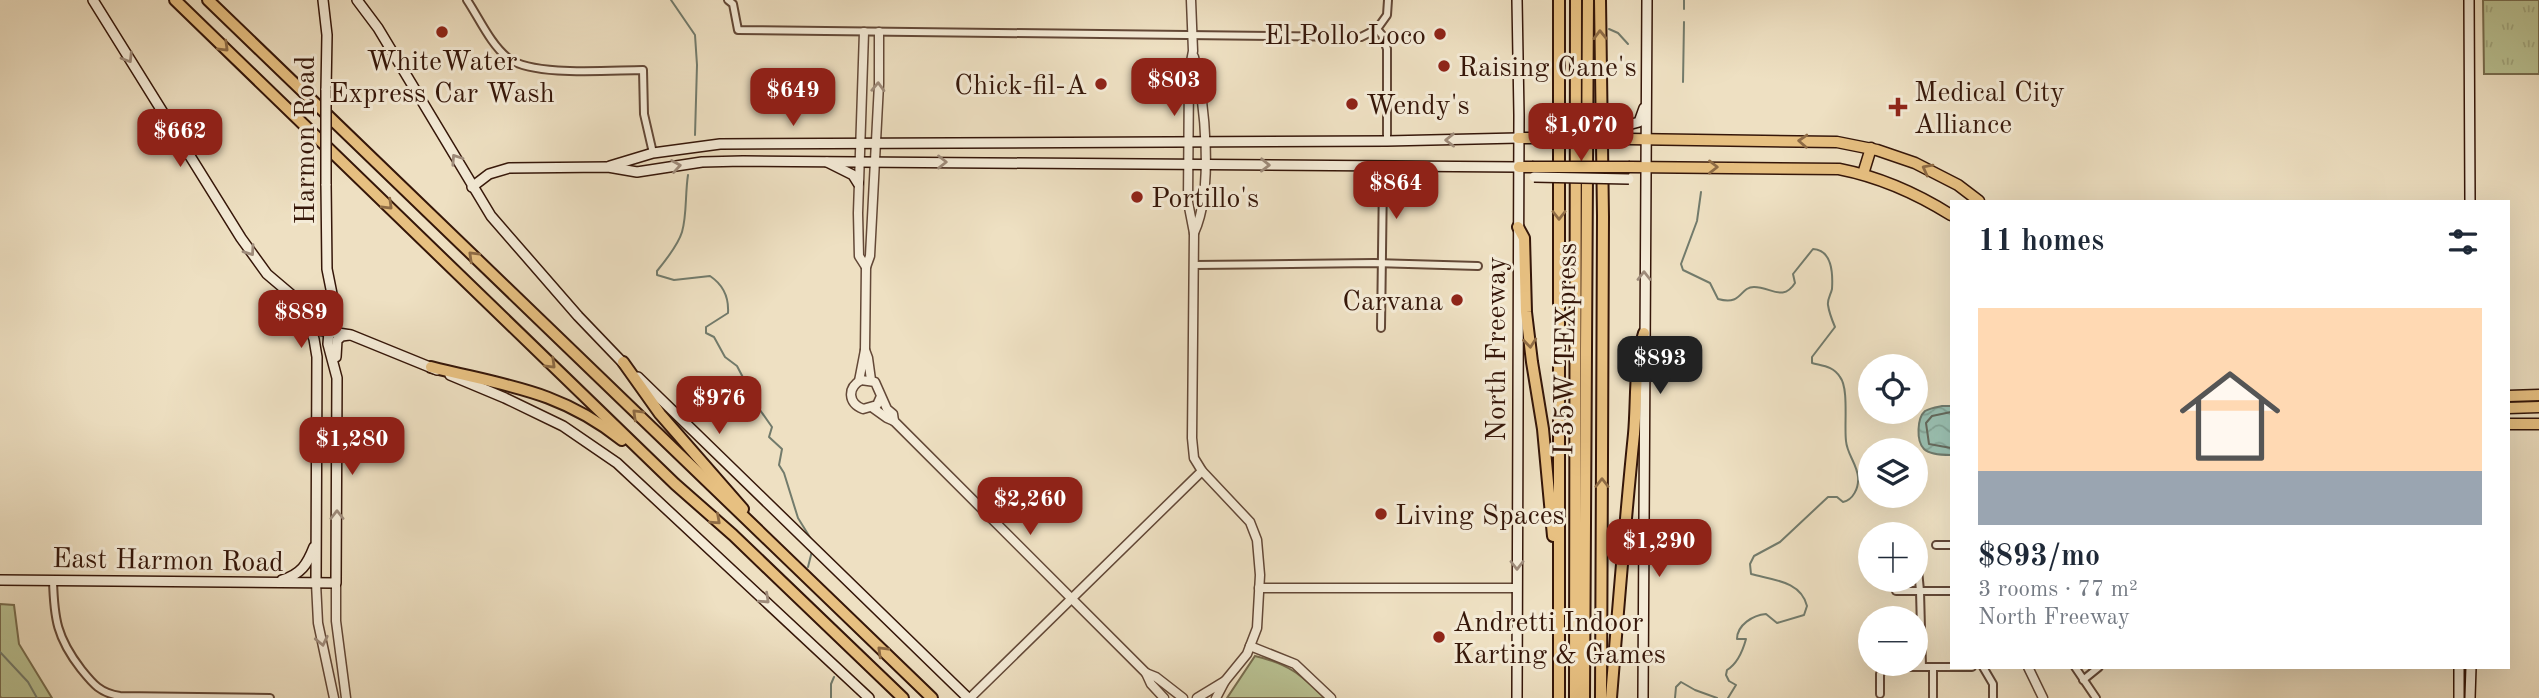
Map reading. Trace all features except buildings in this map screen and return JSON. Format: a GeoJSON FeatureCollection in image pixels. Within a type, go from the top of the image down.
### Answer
{"type":"FeatureCollection","features":[{"type":"Feature","properties":{"kind":"highway"},"geometry":{"type":"LineString","coordinates":[[175,0],[675,484]]}},
{"type":"Feature","properties":{"kind":"highway"},"geometry":{"type":"LineString","coordinates":[[208,0],[932,698]]}},
{"type":"Feature","properties":{"kind":"highway"},"geometry":{"type":"LineString","coordinates":[[1557,695],[1560,632],[1559,0]]}},
{"type":"Feature","properties":{"kind":"highway","name":"I 35W TEXpress"},"geometry":{"type":"LineString","coordinates":[[1575,698],[1576,0]]}},
{"type":"Feature","properties":{"kind":"highway","name":"I 35W TEXpress"},"geometry":{"type":"LineString","coordinates":[[1584,698],[1588,0]]}},
{"type":"Feature","properties":{"kind":"highway"},"geometry":{"type":"LineString","coordinates":[[1601,4],[1601,698]]}},
{"type":"Feature","properties":{"kind":"highway"},"geometry":{"type":"LineString","coordinates":[[1518,227],[1524,238],[1526,312],[1543,429],[1553,538],[1553,617],[1560,632]]}},
{"type":"Feature","properties":{"kind":"highway"},"geometry":{"type":"LineString","coordinates":[[1611,698],[1640,347],[1644,333]]}},
{"type":"Feature","properties":{"kind":"highway"},"geometry":{"type":"LineString","coordinates":[[623,362],[660,414],[730,493],[773,547]]}},
{"type":"Feature","properties":{"kind":"highway"},"geometry":{"type":"LineString","coordinates":[[431,368],[519,387],[568,405],[600,423],[733,535],[903,698]]}},
{"type":"Feature","properties":{"kind":"main road"},"geometry":{"type":"LineString","coordinates":[[93,0],[241,238],[267,274],[300,302],[316,352],[316,583]]}},
{"type":"Feature","properties":{"kind":"main road","name":"Harmon Road"},"geometry":{"type":"LineString","coordinates":[[318,0],[323,11]]}},
{"type":"Feature","properties":{"kind":"main road","name":"Harmon Road"},"geometry":{"type":"LineString","coordinates":[[323,0],[327,35],[327,269],[335,309]]}},
{"type":"Feature","properties":{"kind":"main road"},"geometry":{"type":"LineString","coordinates":[[356,0],[378,28],[472,187],[511,241],[623,362],[969,698]]}},
{"type":"Feature","properties":{"kind":"main road","name":"North Freeway"},"geometry":{"type":"LineString","coordinates":[[1517,0],[1517,698]]}},
{"type":"Feature","properties":{"kind":"main road"},"geometry":{"type":"LineString","coordinates":[[1643,698],[1647,0]]}},
{"type":"Feature","properties":{"kind":"main road"},"geometry":{"type":"LineString","coordinates":[[2469,0],[2470,200]]}},
{"type":"Feature","properties":{"kind":"main road"},"geometry":{"type":"LineString","coordinates":[[1519,115],[1534,125],[1628,125],[1639,122],[1647,101]]}},
{"type":"Feature","properties":{"kind":"main road"},"geometry":{"type":"LineString","coordinates":[[608,167],[653,153],[720,144],[1518,138],[1792,140],[1837,142],[1871,148],[1915,163],[1958,185],[1978,200]]}},
{"type":"Feature","properties":{"kind":"main road"},"geometry":{"type":"LineString","coordinates":[[1863,174],[1871,148]]}},
{"type":"Feature","properties":{"kind":"main road"},"geometry":{"type":"LineString","coordinates":[[472,187],[489,174],[509,168],[608,167],[637,172],[702,162],[860,161],[1518,167],[1533,172],[1639,180],[1645,186]]}},
{"type":"Feature","properties":{"kind":"main road"},"geometry":{"type":"LineString","coordinates":[[826,162],[853,175],[858,183]]}},
{"type":"Feature","properties":{"kind":"main road"},"geometry":{"type":"LineString","coordinates":[[1533,172],[1630,167],[1839,169],[1863,174],[1907,190],[1950,214]]}},
{"type":"Feature","properties":{"kind":"main road"},"geometry":{"type":"LineString","coordinates":[[1518,186],[1533,172]]}},
{"type":"Feature","properties":{"kind":"main road","name":"Harmon Road"},"geometry":{"type":"LineString","coordinates":[[311,302],[322,289],[327,269]]}},
{"type":"Feature","properties":{"kind":"main road"},"geometry":{"type":"LineString","coordinates":[[306,320],[306,309],[311,302],[325,300],[335,309],[328,344],[337,373]]}},
{"type":"Feature","properties":{"kind":"main road"},"geometry":{"type":"LineString","coordinates":[[306,320],[318,330],[331,327],[543,416],[572,431],[617,463],[869,698]]}},
{"type":"Feature","properties":{"kind":"main road"},"geometry":{"type":"LineString","coordinates":[[336,583],[337,340],[351,335]]}},
{"type":"Feature","properties":{"kind":"main road"},"geometry":{"type":"LineString","coordinates":[[2510,395],[2539,395]]}},
{"type":"Feature","properties":{"kind":"main road"},"geometry":{"type":"LineString","coordinates":[[2510,408],[2539,407]]}},
{"type":"Feature","properties":{"kind":"main road"},"geometry":{"type":"LineString","coordinates":[[2510,424],[2539,424]]}},
{"type":"Feature","properties":{"kind":"main road"},"geometry":{"type":"LineString","coordinates":[[275,583],[302,570],[316,542]]}},
{"type":"Feature","properties":{"kind":"main road","name":"East Harmon Road"},"geometry":{"type":"LineString","coordinates":[[0,580],[336,583]]}},
{"type":"Feature","properties":{"kind":"main road"},"geometry":{"type":"LineString","coordinates":[[2459,669],[2459,698]]}},
{"type":"Feature","properties":{"kind":"main road"},"geometry":{"type":"LineString","coordinates":[[2470,698],[2471,669]]}},
{"type":"Feature","properties":{"kind":"street"},"geometry":{"type":"LineString","coordinates":[[467,0],[500,51],[518,64],[539,69],[643,70],[644,114],[653,153]]}},
{"type":"Feature","properties":{"kind":"street"},"geometry":{"type":"LineString","coordinates":[[728,0],[733,4],[738,30],[1361,37],[1377,29],[1387,15],[1388,0]]}},
{"type":"Feature","properties":{"kind":"street"},"geometry":{"type":"LineString","coordinates":[[1191,0],[1193,51],[1189,72],[1188,202],[1194,233],[1194,458],[1202,471],[1250,522],[1257,540],[1259,587],[1257,628],[1247,654],[1225,681],[1216,698]]}},
{"type":"Feature","properties":{"kind":"street"},"geometry":{"type":"LineString","coordinates":[[1377,29],[1387,49],[1387,141]]}},
{"type":"Feature","properties":{"kind":"street"},"geometry":{"type":"LineString","coordinates":[[864,32],[858,183],[859,256],[866,267]]}},
{"type":"Feature","properties":{"kind":"street"},"geometry":{"type":"LineString","coordinates":[[879,32],[879,83],[870,256],[866,267],[864,350],[859,381],[851,390],[852,400],[863,409],[873,408],[894,421],[1146,673],[1151,684],[1164,698]]}},
{"type":"Feature","properties":{"kind":"street"},"geometry":{"type":"LineString","coordinates":[[1193,51],[1204,107],[1205,164],[1203,206],[1194,233]]}},
{"type":"Feature","properties":{"kind":"street"},"geometry":{"type":"LineString","coordinates":[[1367,166],[1382,178]]}},
{"type":"Feature","properties":{"kind":"street"},"geometry":{"type":"LineString","coordinates":[[1382,178],[1399,167]]}},
{"type":"Feature","properties":{"kind":"street"},"geometry":{"type":"LineString","coordinates":[[1381,328],[1382,178]]}},
{"type":"Feature","properties":{"kind":"street"},"geometry":{"type":"LineString","coordinates":[[1194,265],[1382,263],[1478,267]]}},
{"type":"Feature","properties":{"kind":"street"},"geometry":{"type":"LineString","coordinates":[[864,350],[871,380]]}},
{"type":"Feature","properties":{"kind":"street"},"geometry":{"type":"LineString","coordinates":[[859,381],[871,380],[879,386],[881,396],[887,409],[893,414],[894,421]]}},
{"type":"Feature","properties":{"kind":"street"},"geometry":{"type":"LineString","coordinates":[[873,408],[881,396]]}},
{"type":"Feature","properties":{"kind":"street"},"geometry":{"type":"LineString","coordinates":[[969,698],[1202,471]]}},
{"type":"Feature","properties":{"kind":"street"},"geometry":{"type":"LineString","coordinates":[[1936,545],[1950,545]]}},
{"type":"Feature","properties":{"kind":"street"},"geometry":{"type":"LineString","coordinates":[[52,580],[55,620],[66,649],[99,690],[126,697],[270,698]]}},
{"type":"Feature","properties":{"kind":"street"},"geometry":{"type":"LineString","coordinates":[[316,583],[318,623],[334,698]]}},
{"type":"Feature","properties":{"kind":"street"},"geometry":{"type":"LineString","coordinates":[[336,583],[336,621],[346,698]]}},
{"type":"Feature","properties":{"kind":"street"},"geometry":{"type":"LineString","coordinates":[[1259,587],[1517,587]]}},
{"type":"Feature","properties":{"kind":"street"},"geometry":{"type":"LineString","coordinates":[[1928,591],[1950,591]]}},
{"type":"Feature","properties":{"kind":"street"},"geometry":{"type":"LineString","coordinates":[[1250,646],[1295,664],[1331,698]]}},
{"type":"Feature","properties":{"kind":"street"},"geometry":{"type":"LineString","coordinates":[[1928,667],[1950,667]]}},
{"type":"Feature","properties":{"kind":"street"},"geometry":{"type":"LineString","coordinates":[[1933,667],[1933,696]]}},
{"type":"Feature","properties":{"kind":"street"},"geometry":{"type":"LineString","coordinates":[[1984,669],[1993,684],[1993,698]]}},
{"type":"Feature","properties":{"kind":"street"},"geometry":{"type":"LineString","coordinates":[[2029,669],[2043,698]]}},
{"type":"Feature","properties":{"kind":"street"},"geometry":{"type":"LineString","coordinates":[[2077,669],[2096,698]]}},
{"type":"Feature","properties":{"kind":"street"},"geometry":{"type":"LineString","coordinates":[[2083,680],[2097,669]]}},
{"type":"Feature","properties":{"kind":"street"},"geometry":{"type":"LineString","coordinates":[[1146,673],[1157,677],[1184,698],[1195,698],[1225,681]]}},
{"type":"Feature","properties":{"kind":"street"},"geometry":{"type":"LineString","coordinates":[[1880,676],[1880,694]]}},
{"type":"Feature","properties":{"kind":"green space"},"geometry":{"type":"Polygon","coordinates":[[[2483,0],[2539,0],[2539,74],[2484,74],[2483,0]]]}},
{"type":"Feature","properties":{"kind":"green space"},"geometry":{"type":"Polygon","coordinates":[[[0,604],[14,605],[19,644],[52,698],[1,698],[0,604]]]}},
{"type":"Feature","properties":{"kind":"green space"},"geometry":{"type":"Polygon","coordinates":[[[1255,656],[1293,671],[1325,698],[1227,698],[1255,656]]]}},
{"type":"Feature","properties":{"kind":"water"},"geometry":{"type":"Polygon","coordinates":[[[1950,406],[1950,455],[1928,452],[1928,438],[1920,438],[1919,424],[1928,424],[1928,410],[1950,406]]]}},
{"type":"Feature","properties":{"kind":"waterway"},"geometry":{"type":"LineString","coordinates":[[671,0],[695,35],[695,135]]}},
{"type":"Feature","properties":{"kind":"waterway"},"geometry":{"type":"LineString","coordinates":[[1684,0],[1684,9]]}},
{"type":"Feature","properties":{"kind":"waterway"},"geometry":{"type":"LineString","coordinates":[[1683,82],[1684,22]]}},
{"type":"Feature","properties":{"kind":"waterway"},"geometry":{"type":"LineString","coordinates":[[1609,29],[1618,33],[1628,44]]}},
{"type":"Feature","properties":{"kind":"waterway"},"geometry":{"type":"LineString","coordinates":[[688,175],[682,232],[657,275],[674,280],[710,276],[724,292],[728,313],[706,327],[706,333],[714,337],[725,357],[737,366],[772,427],[769,437],[782,449],[779,465],[798,518],[811,539]]}},
{"type":"Feature","properties":{"kind":"waterway"},"geometry":{"type":"LineString","coordinates":[[1701,192],[1697,221],[1681,264],[1683,270],[1710,283],[1718,299],[1732,300],[1754,287],[1786,292],[1795,283],[1793,274],[1813,249],[1819,250],[1828,258],[1832,283],[1828,305],[1835,327],[1812,357],[1812,363],[1831,369],[1843,382],[1847,446],[1858,477],[1856,489],[1850,499],[1843,502],[1837,497],[1828,497],[1780,542],[1754,556],[1750,564],[1751,574],[1792,586],[1799,591],[1807,606],[1804,615],[1777,623],[1766,614],[1743,625],[1737,639],[1746,639],[1745,643],[1737,660],[1727,670],[1729,681],[1736,685],[1728,698]]}},
{"type":"Feature","properties":{"kind":"waterway"},"geometry":{"type":"LineString","coordinates":[[808,567],[812,551]]}},
{"type":"Feature","properties":{"kind":"waterway"},"geometry":{"type":"LineString","coordinates":[[0,652],[28,682],[37,698]]}},
{"type":"Feature","properties":{"kind":"waterway"},"geometry":{"type":"LineString","coordinates":[[831,698],[834,677]]}},
{"type":"Feature","properties":{"kind":"waterway"},"geometry":{"type":"LineString","coordinates":[[1675,698],[1676,687],[1681,682],[1717,698]]}},
{"type":"Feature","properties":{"kind":"place","name":"WhiteWater Express Car Wash"},"geometry":{"type":"Point","coordinates":[442,32]}},
{"type":"Feature","properties":{"kind":"place","name":"El Pollo Loco"},"geometry":{"type":"Point","coordinates":[1440,34]}},
{"type":"Feature","properties":{"kind":"place","name":"Raising Cane's"},"geometry":{"type":"Point","coordinates":[1444,66]}},
{"type":"Feature","properties":{"kind":"place","name":"Chick-fil-A"},"geometry":{"type":"Point","coordinates":[1101,84]}},
{"type":"Feature","properties":{"kind":"place","name":"Wendy's"},"geometry":{"type":"Point","coordinates":[1352,104]}},
{"type":"Feature","properties":{"kind":"place","name":"Medical City Alliance"},"geometry":{"type":"Point","coordinates":[1898,107]}},
{"type":"Feature","properties":{"kind":"place","name":"Portillo's"},"geometry":{"type":"Point","coordinates":[1137,197]}},
{"type":"Feature","properties":{"kind":"place","name":"Carvana"},"geometry":{"type":"Point","coordinates":[1457,300]}},
{"type":"Feature","properties":{"kind":"place","name":"Living Spaces"},"geometry":{"type":"Point","coordinates":[1381,514]}},
{"type":"Feature","properties":{"kind":"place","name":"Andretti Indoor Karting & Games"},"geometry":{"type":"Point","coordinates":[1439,637]}}]}
